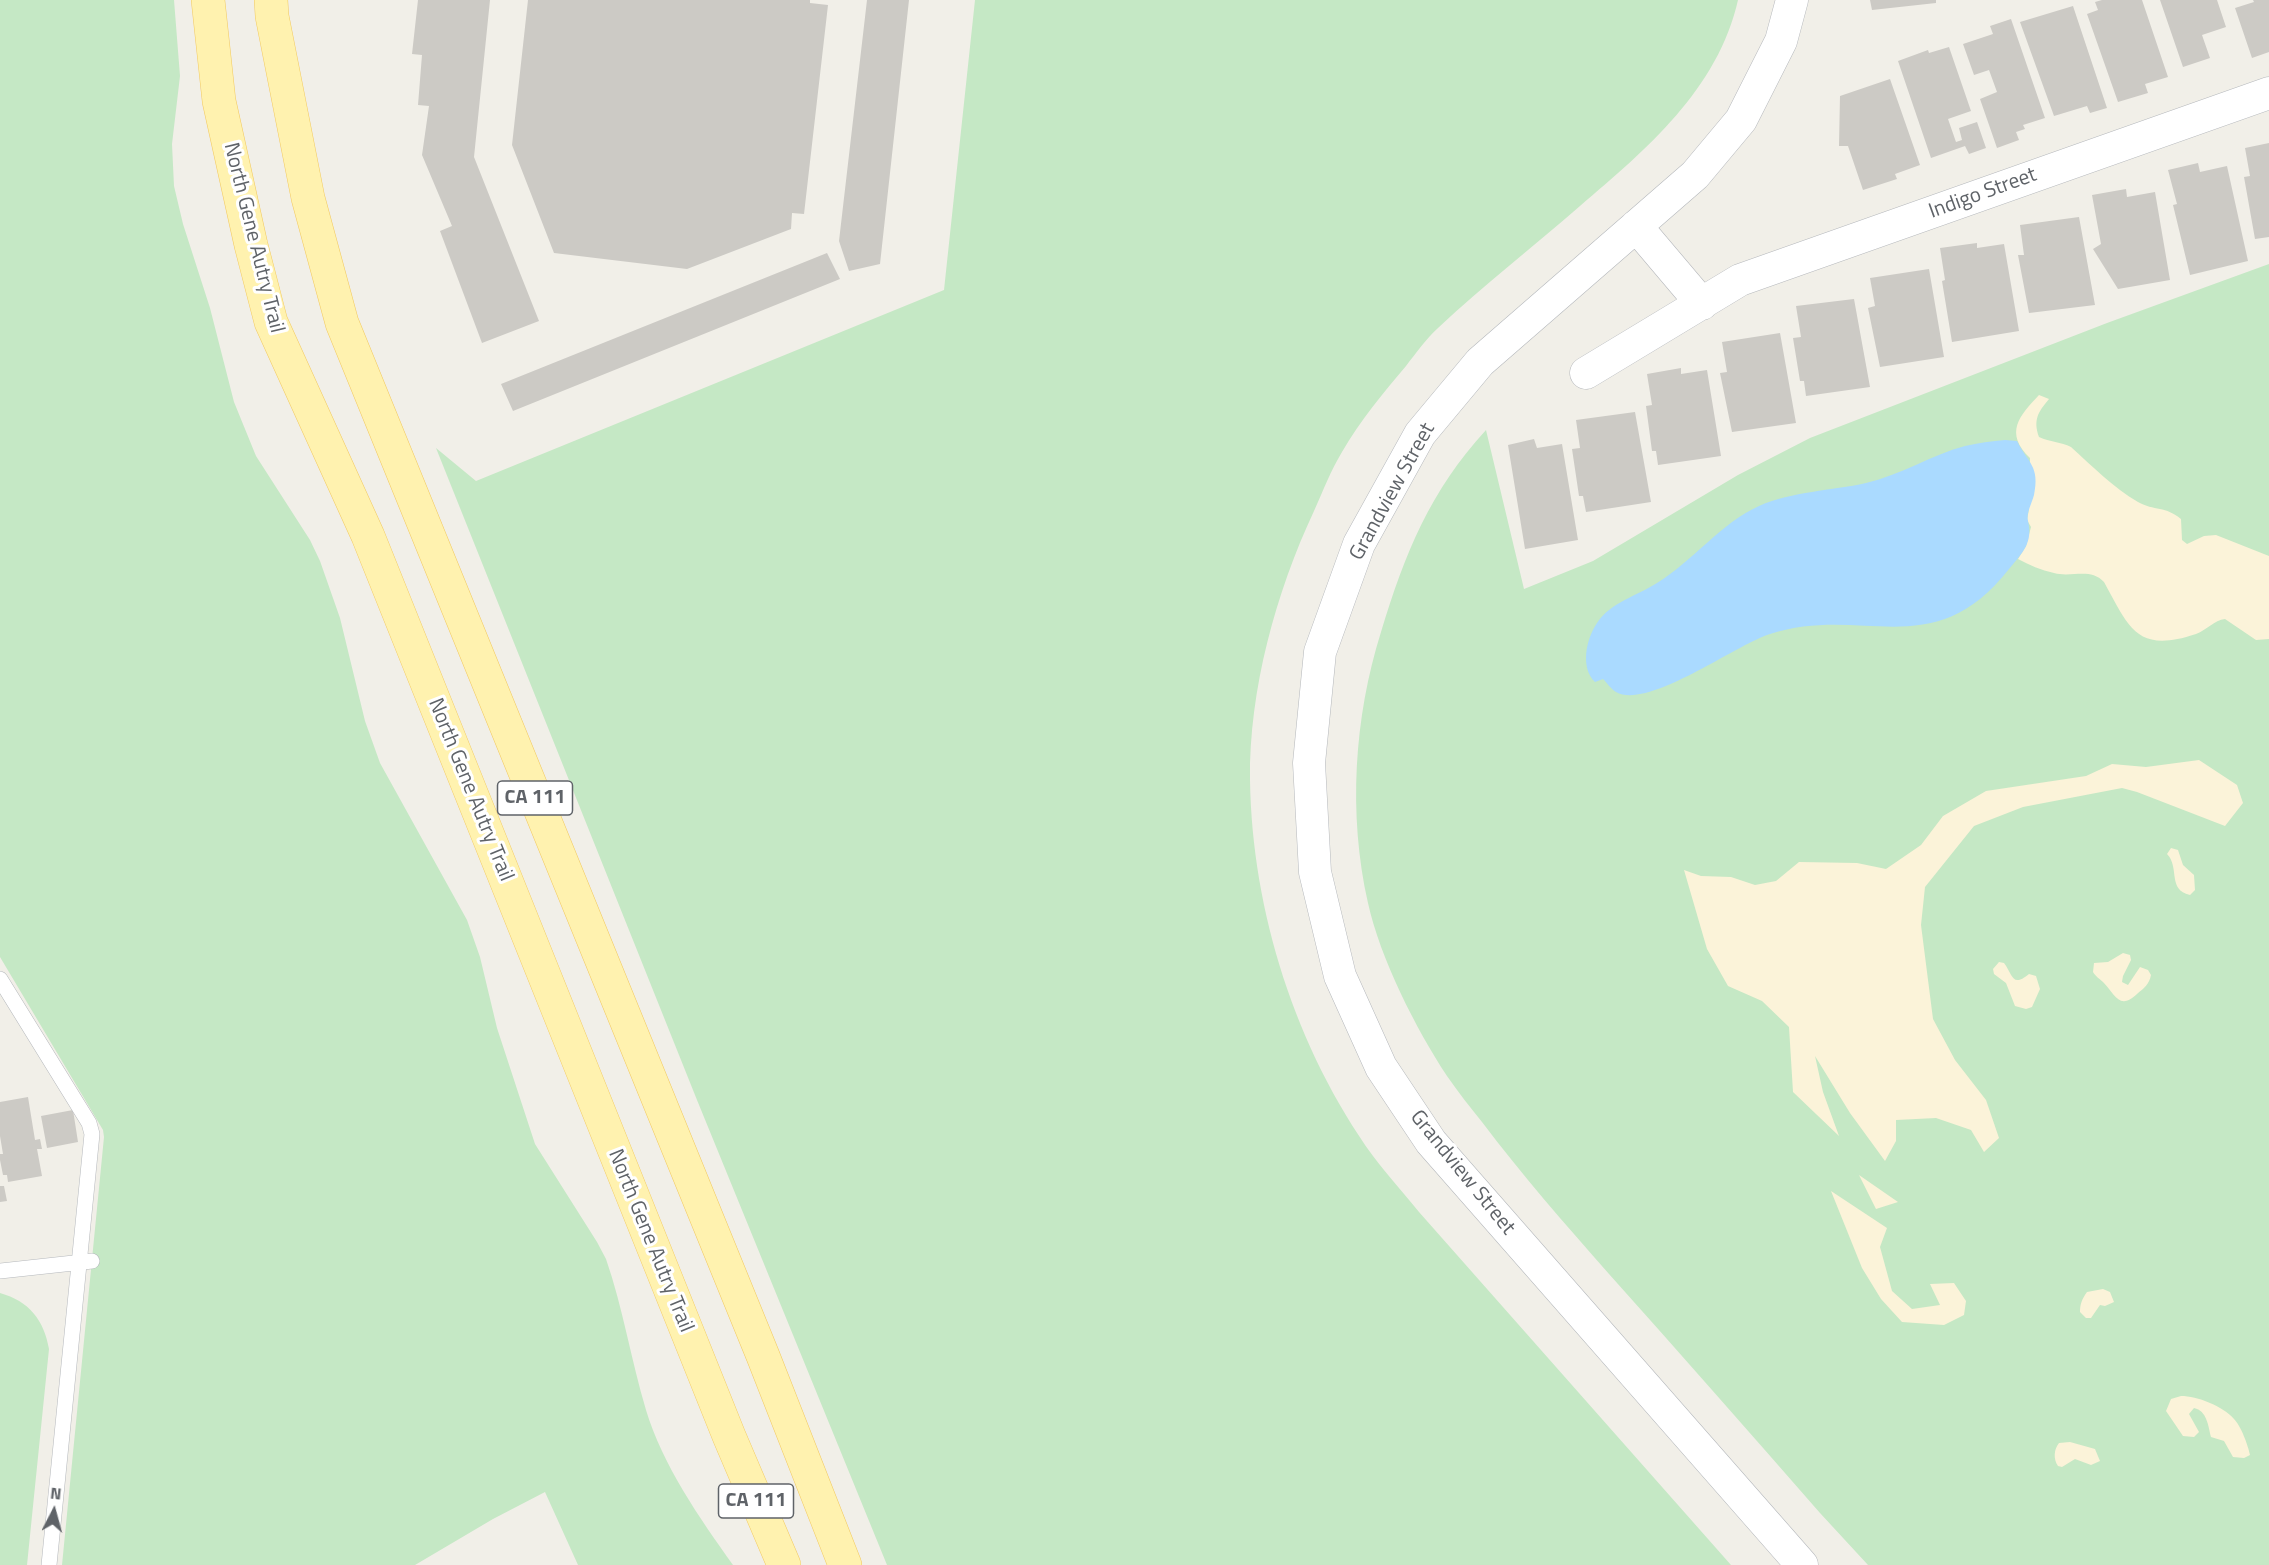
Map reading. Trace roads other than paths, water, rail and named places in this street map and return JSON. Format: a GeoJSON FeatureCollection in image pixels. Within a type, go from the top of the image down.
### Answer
{"type":"FeatureCollection","features":[{"type":"Feature","properties":{"kind":"main road","name":"North Gene Autry Trail"},"geometry":{"type":"LineString","coordinates":[[208,0],[219,101],[251,245],[271,322],[368,536],[729,1436],[784,1565]]}},
{"type":"Feature","properties":{"kind":"main road","name":"CA 111"},"geometry":{"type":"LineString","coordinates":[[271,0],[272,16],[308,198],[342,323],[763,1356],[845,1565]]}},
{"type":"Feature","properties":{"kind":"street","name":"Grandview Street"},"geometry":{"type":"LineString","coordinates":[[1792,0],[1781,40],[1741,120],[1695,175],[1480,362],[1420,434],[1359,544],[1320,652],[1309,763],[1315,872],[1340,976],[1381,1067],[1431,1142],[1802,1565]]}},
{"type":"Feature","properties":{"kind":"street","name":"Indigo Street"},"geometry":{"type":"LineString","coordinates":[[1586,373],[1740,280],[2269,93]]}},
{"type":"Feature","properties":{"kind":"street"},"geometry":{"type":"LineString","coordinates":[[1636,226],[1702,304]]}},
{"type":"Feature","properties":{"kind":"lane"},"geometry":{"type":"LineString","coordinates":[[0,979],[89,1123],[93,1147],[86,1262],[49,1565]]}},
{"type":"Feature","properties":{"kind":"lane"},"geometry":{"type":"LineString","coordinates":[[0,1271],[86,1262]]}},
{"type":"Feature","properties":{"kind":"water"},"geometry":{"type":"Polygon","coordinates":[[[2005,440],[2017,441],[2034,471],[2034,495],[2028,515],[2028,541],[2014,563],[1981,598],[1953,616],[1925,624],[1896,627],[1836,625],[1804,627],[1770,634],[1692,674],[1649,692],[1630,695],[1616,692],[1603,679],[1595,682],[1590,676],[1586,653],[1593,630],[1603,616],[1609,610],[1670,574],[1745,513],[1785,497],[1866,483],[1965,446],[2005,440]]]}}]}
